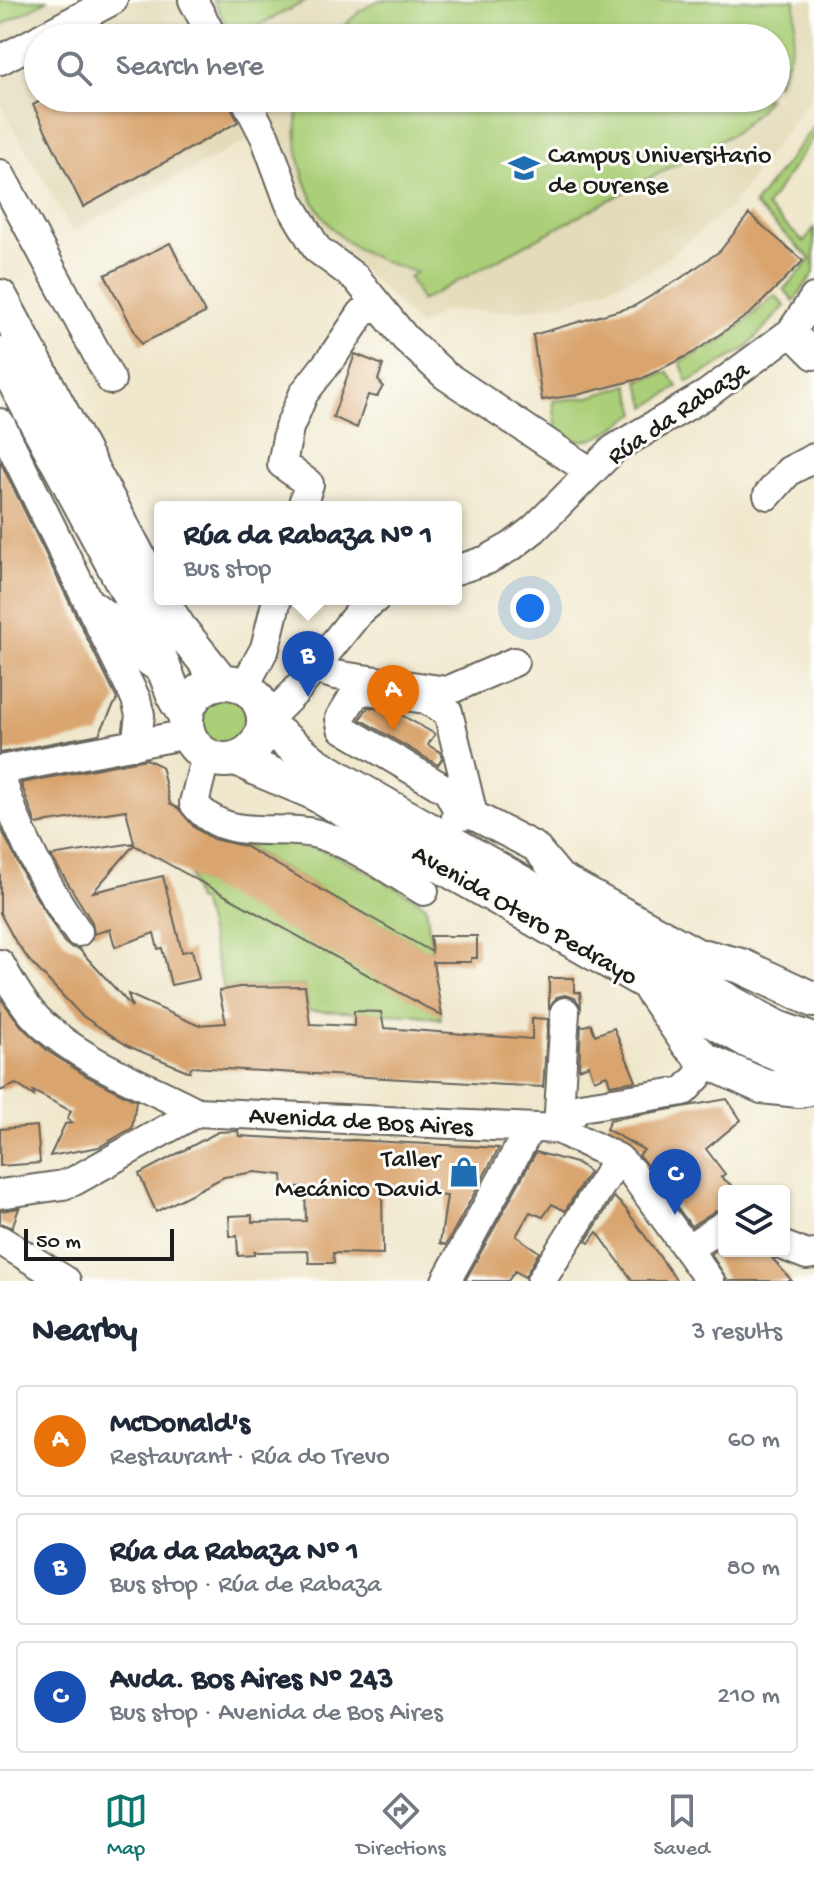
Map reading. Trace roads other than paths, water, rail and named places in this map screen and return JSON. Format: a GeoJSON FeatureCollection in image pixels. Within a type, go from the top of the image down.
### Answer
{"type":"FeatureCollection","features":[{"type":"Feature","properties":{"kind":"main road","name":"Avenida Otero Pedrayo"},"geometry":{"type":"LineString","coordinates":[[0,297],[154,588]]}},
{"type":"Feature","properties":{"kind":"main road"},"geometry":{"type":"LineString","coordinates":[[0,354],[127,590],[176,700],[205,741],[256,746],[250,701],[205,688],[197,694],[205,741]]}},
{"type":"Feature","properties":{"kind":"main road","name":"Avenida Otero Pedrayo"},"geometry":{"type":"LineString","coordinates":[[164,605],[178,627],[277,733],[315,764],[414,821],[652,971]]}},
{"type":"Feature","properties":{"kind":"main road","name":"Avenida Otero Pedrayo"},"geometry":{"type":"LineString","coordinates":[[205,741],[256,768],[311,791],[652,971],[702,985],[749,1041],[812,1057]]}},
{"type":"Feature","properties":{"kind":"main road"},"geometry":{"type":"LineString","coordinates":[[652,971],[702,985],[741,966],[809,1004]]}},
{"type":"Feature","properties":{"kind":"main road"},"geometry":{"type":"LineString","coordinates":[[652,971],[697,1052],[762,1086],[799,1090],[812,1057]]}},
{"type":"Feature","properties":{"kind":"main road"},"geometry":{"type":"LineString","coordinates":[[697,1052],[702,985]]}},
{"type":"Feature","properties":{"kind":"street"},"geometry":{"type":"LineString","coordinates":[[68,24],[113,0]]}},
{"type":"Feature","properties":{"kind":"street"},"geometry":{"type":"LineString","coordinates":[[193,0],[206,24]]}},
{"type":"Feature","properties":{"kind":"street"},"geometry":{"type":"LineString","coordinates":[[0,60],[24,47]]}},
{"type":"Feature","properties":{"kind":"street"},"geometry":{"type":"LineString","coordinates":[[252,112],[289,202],[317,249],[356,278],[405,338],[445,375],[591,472]]}},
{"type":"Feature","properties":{"kind":"street"},"geometry":{"type":"LineString","coordinates":[[0,174],[111,380]]}},
{"type":"Feature","properties":{"kind":"street","name":"Rúa da Rabaza"},"geometry":{"type":"LineString","coordinates":[[462,568],[487,560],[512,546],[534,529],[614,449],[707,394],[791,332],[814,298]]}},
{"type":"Feature","properties":{"kind":"street"},"geometry":{"type":"LineString","coordinates":[[304,501],[309,484],[282,464],[289,428],[304,393],[362,313],[375,304]]}},
{"type":"Feature","properties":{"kind":"street"},"geometry":{"type":"LineString","coordinates":[[791,332],[814,355]]}},
{"type":"Feature","properties":{"kind":"street"},"geometry":{"type":"LineString","coordinates":[[0,423],[136,699],[140,715],[136,745]]}},
{"type":"Feature","properties":{"kind":"street"},"geometry":{"type":"LineString","coordinates":[[768,495],[789,471],[814,458]]}},
{"type":"Feature","properties":{"kind":"street"},"geometry":{"type":"LineString","coordinates":[[84,597],[123,629],[148,661],[166,674]]}},
{"type":"Feature","properties":{"kind":"street"},"geometry":{"type":"LineString","coordinates":[[250,701],[276,605]]}},
{"type":"Feature","properties":{"kind":"street"},"geometry":{"type":"LineString","coordinates":[[250,701],[311,670],[368,605]]}},
{"type":"Feature","properties":{"kind":"street"},"geometry":{"type":"LineString","coordinates":[[311,670],[447,691],[514,662]]}},
{"type":"Feature","properties":{"kind":"street"},"geometry":{"type":"LineString","coordinates":[[467,815],[448,712],[425,699],[367,690],[355,694],[340,718],[342,728],[448,791],[467,815],[535,847],[560,877],[702,985]]}},
{"type":"Feature","properties":{"kind":"street"},"geometry":{"type":"LineString","coordinates":[[78,932],[51,894],[29,854],[0,773],[136,745],[205,741]]}},
{"type":"Feature","properties":{"kind":"street","name":"Avenida Otero Pedrayo"},"geometry":{"type":"LineString","coordinates":[[205,741],[194,803],[204,816],[232,827],[317,834],[351,847],[424,891]]}},
{"type":"Feature","properties":{"kind":"street"},"geometry":{"type":"LineString","coordinates":[[414,821],[467,815]]}},
{"type":"Feature","properties":{"kind":"street","name":"Avenida de Bos Aires"},"geometry":{"type":"LineString","coordinates":[[0,964],[41,1023],[119,1075],[197,1112],[544,1129],[618,1158],[631,1171],[710,1281]]}},
{"type":"Feature","properties":{"kind":"street"},"geometry":{"type":"LineString","coordinates":[[446,1281],[544,1129],[565,1012]]}},
{"type":"Feature","properties":{"kind":"street"},"geometry":{"type":"LineString","coordinates":[[544,1129],[580,1107],[684,1091],[698,1076],[697,1052]]}},
{"type":"Feature","properties":{"kind":"street"},"geometry":{"type":"LineString","coordinates":[[0,1194],[74,1181],[197,1112]]}},
{"type":"Feature","properties":{"kind":"street"},"geometry":{"type":"LineString","coordinates":[[541,1281],[618,1158]]}},
{"type":"Feature","properties":{"kind":"street"},"geometry":{"type":"LineString","coordinates":[[687,1249],[718,1229]]}},
{"type":"Feature","properties":{"kind":"street"},"geometry":{"type":"LineString","coordinates":[[0,1240],[66,1281]]}},
{"type":"Feature","properties":{"kind":"street"},"geometry":{"type":"LineString","coordinates":[[790,1248],[807,1255],[814,1254]]}},
{"type":"Feature","properties":{"kind":"place","name":"Campus Universitario de Ourense"},"geometry":{"type":"Point","coordinates":[524,168]}},
{"type":"Feature","properties":{"kind":"place","name":"Rúa da Rabaza Nº 1"},"geometry":{"type":"Point","coordinates":[308,697]}},
{"type":"Feature","properties":{"kind":"place","name":"McDonald's"},"geometry":{"type":"Point","coordinates":[393,731]}},
{"type":"Feature","properties":{"kind":"place","name":"Taller Mecánico David"},"geometry":{"type":"Point","coordinates":[464,1172]}},
{"type":"Feature","properties":{"kind":"place","name":"Avda. Bos Aires Nº 243"},"geometry":{"type":"Point","coordinates":[675,1215]}}]}
